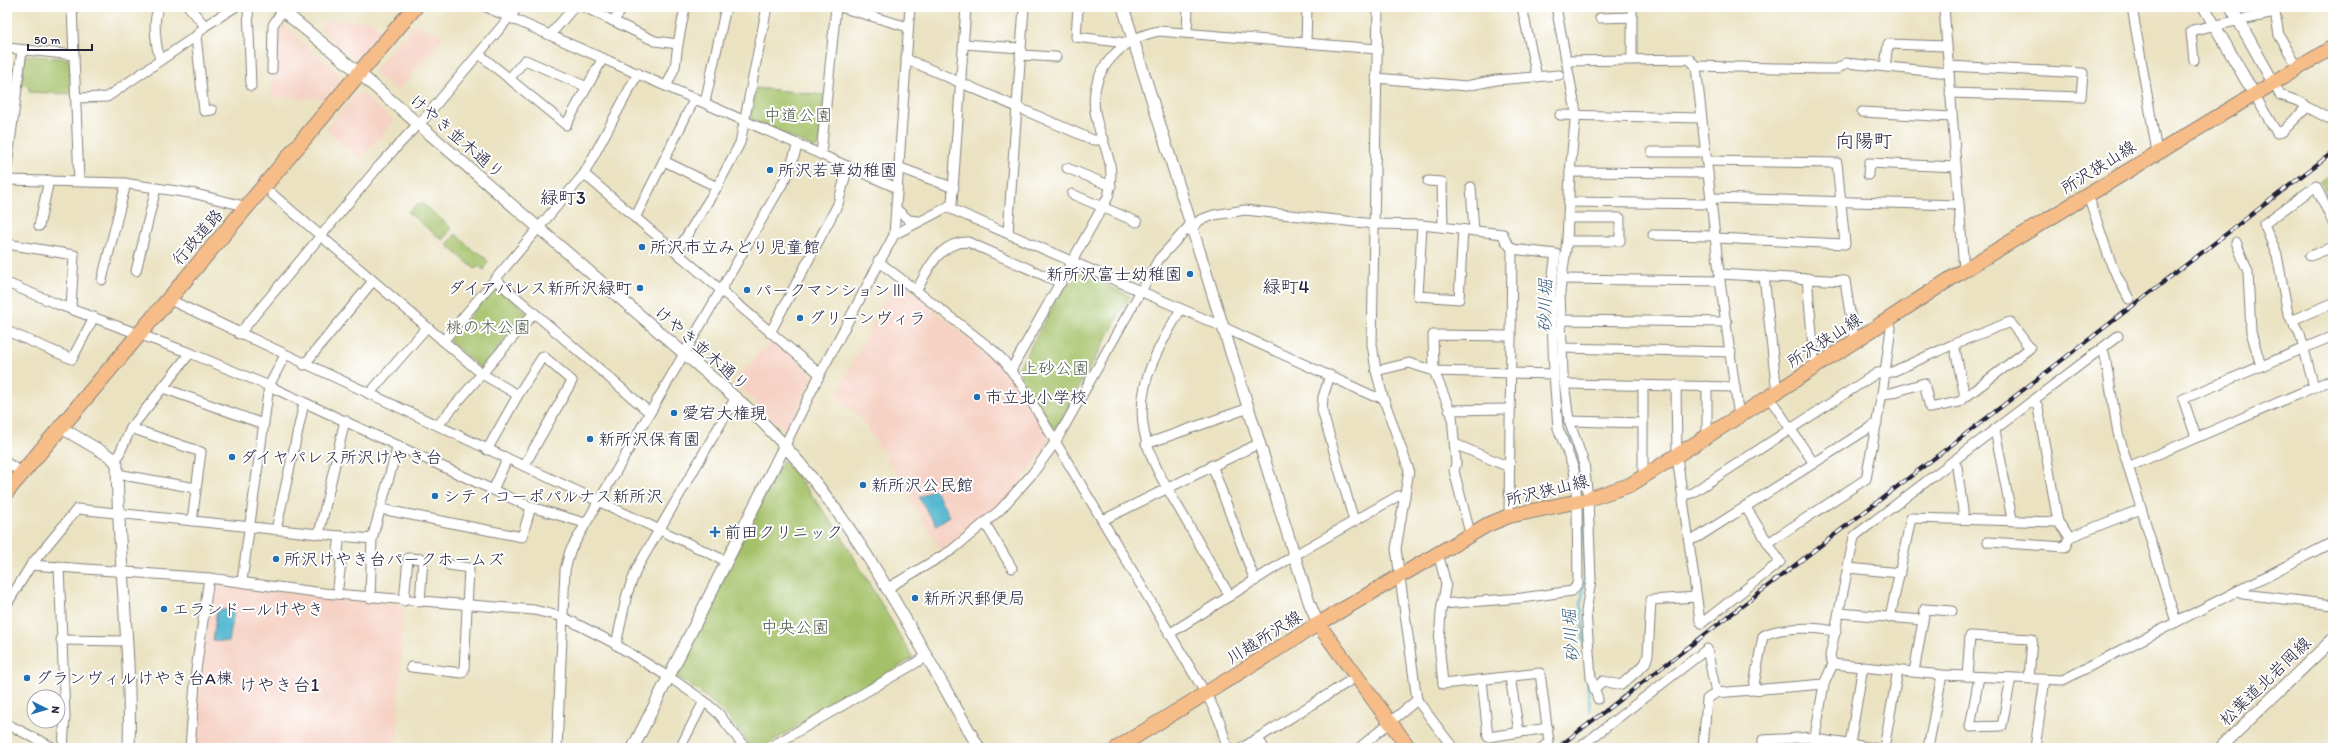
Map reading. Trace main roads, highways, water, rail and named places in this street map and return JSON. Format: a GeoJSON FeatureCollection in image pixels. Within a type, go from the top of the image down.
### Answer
{"type":"FeatureCollection","features":[{"type":"Feature","properties":{"kind":"highway","name":"行政道路"},"geometry":{"type":"LineString","coordinates":[[7,490],[23,473],[60,427],[415,7]]}},
{"type":"Feature","properties":{"kind":"main road","name":"所沢狭山線"},"geometry":{"type":"LineString","coordinates":[[1318,624],[1470,533],[1509,516],[1583,500],[1619,490],[1643,477],[1677,457],[1964,270],[2273,82],[2333,48]]}},
{"type":"Feature","properties":{"kind":"main road","name":"川越所沢線"},"geometry":{"type":"LineString","coordinates":[[1117,748],[1318,624],[1409,748]]}},
{"type":"Feature","properties":{"kind":"water"},"geometry":{"type":"Polygon","coordinates":[[[934,489],[950,516],[936,525],[919,498],[934,489]]]}},
{"type":"Feature","properties":{"kind":"water"},"geometry":{"type":"Polygon","coordinates":[[[217,609],[234,611],[229,642],[213,640],[217,609]]]}},
{"type":"Feature","properties":{"kind":"waterway","name":"砂川堀"},"geometry":{"type":"LineString","coordinates":[[1551,7],[1557,38]]}},
{"type":"Feature","properties":{"kind":"waterway","name":"砂川堀"},"geometry":{"type":"LineString","coordinates":[[1568,94],[1570,110]]}},
{"type":"Feature","properties":{"kind":"waterway","name":"砂川堀"},"geometry":{"type":"LineString","coordinates":[[1559,380],[1562,405]]}},
{"type":"Feature","properties":{"kind":"waterway","name":"砂川堀"},"geometry":{"type":"LineString","coordinates":[[1564,416],[1579,464],[1581,476]]}},
{"type":"Feature","properties":{"kind":"waterway","name":"砂川堀"},"geometry":{"type":"LineString","coordinates":[[1584,511],[1585,579],[1581,602],[1585,656]]}},
{"type":"Feature","properties":{"kind":"waterway","name":"砂川堀"},"geometry":{"type":"LineString","coordinates":[[1587,679],[1590,711]]}},
{"type":"Feature","properties":{"kind":"waterway","name":"砂川堀"},"geometry":{"type":"LineString","coordinates":[[1594,740],[1595,748]]}},
{"type":"Feature","properties":{"kind":"railway"},"geometry":{"type":"LineString","coordinates":[[1557,748],[2333,152]]}},
{"type":"Feature","properties":{"kind":"place","name":"所沢若草幼稚園"},"geometry":{"type":"Point","coordinates":[770,170]}},
{"type":"Feature","properties":{"kind":"place","name":"所沢市立みどり児童館"},"geometry":{"type":"Point","coordinates":[642,247]}},
{"type":"Feature","properties":{"kind":"place","name":"新所沢富士幼稚園"},"geometry":{"type":"Point","coordinates":[1190,274]}},
{"type":"Feature","properties":{"kind":"place","name":"ダイアパレス新所沢緑町"},"geometry":{"type":"Point","coordinates":[640,288]}},
{"type":"Feature","properties":{"kind":"place","name":"パークマンションⅢ"},"geometry":{"type":"Point","coordinates":[747,290]}},
{"type":"Feature","properties":{"kind":"place","name":"グリーンヴィラ"},"geometry":{"type":"Point","coordinates":[800,318]}},
{"type":"Feature","properties":{"kind":"place","name":"市立北小学校"},"geometry":{"type":"Point","coordinates":[977,397]}},
{"type":"Feature","properties":{"kind":"place","name":"愛宕大権現"},"geometry":{"type":"Point","coordinates":[674,413]}},
{"type":"Feature","properties":{"kind":"place","name":"新所沢保育園"},"geometry":{"type":"Point","coordinates":[590,439]}},
{"type":"Feature","properties":{"kind":"place","name":"ダイヤパレス所沢けやき台"},"geometry":{"type":"Point","coordinates":[232,457]}},
{"type":"Feature","properties":{"kind":"place","name":"新所沢公民館"},"geometry":{"type":"Point","coordinates":[863,485]}},
{"type":"Feature","properties":{"kind":"place","name":"シティコーポパルナス新所沢"},"geometry":{"type":"Point","coordinates":[435,496]}},
{"type":"Feature","properties":{"kind":"place","name":"前田クリニック"},"geometry":{"type":"Point","coordinates":[715,532]}},
{"type":"Feature","properties":{"kind":"place","name":"所沢けやき台パークホームズ"},"geometry":{"type":"Point","coordinates":[276,559]}},
{"type":"Feature","properties":{"kind":"place","name":"新所沢郵便局"},"geometry":{"type":"Point","coordinates":[915,598]}},
{"type":"Feature","properties":{"kind":"place","name":"エランドールけやき"},"geometry":{"type":"Point","coordinates":[164,609]}},
{"type":"Feature","properties":{"kind":"place","name":"グランヴィルけやき台A棟"},"geometry":{"type":"Point","coordinates":[27,678]}},
{"type":"Feature","properties":{"kind":"district","name":"向陽町"},"geometry":{"type":"Point","coordinates":[1864,140]}},
{"type":"Feature","properties":{"kind":"district","name":"緑町3"},"geometry":{"type":"Point","coordinates":[563,198]}},
{"type":"Feature","properties":{"kind":"district","name":"緑町4"},"geometry":{"type":"Point","coordinates":[1286,287]}},
{"type":"Feature","properties":{"kind":"district","name":"けやき台1"},"geometry":{"type":"Point","coordinates":[279,685]}},
{"type":"Feature","properties":{"kind":"park label","name":"中道公園"},"geometry":{"type":"Point","coordinates":[798,115]}},
{"type":"Feature","properties":{"kind":"park label","name":"桃の木公園"},"geometry":{"type":"Point","coordinates":[488,327]}},
{"type":"Feature","properties":{"kind":"park label","name":"上砂公園"},"geometry":{"type":"Point","coordinates":[1055,368]}},
{"type":"Feature","properties":{"kind":"park label","name":"中央公園"},"geometry":{"type":"Point","coordinates":[795,627]}}]}
